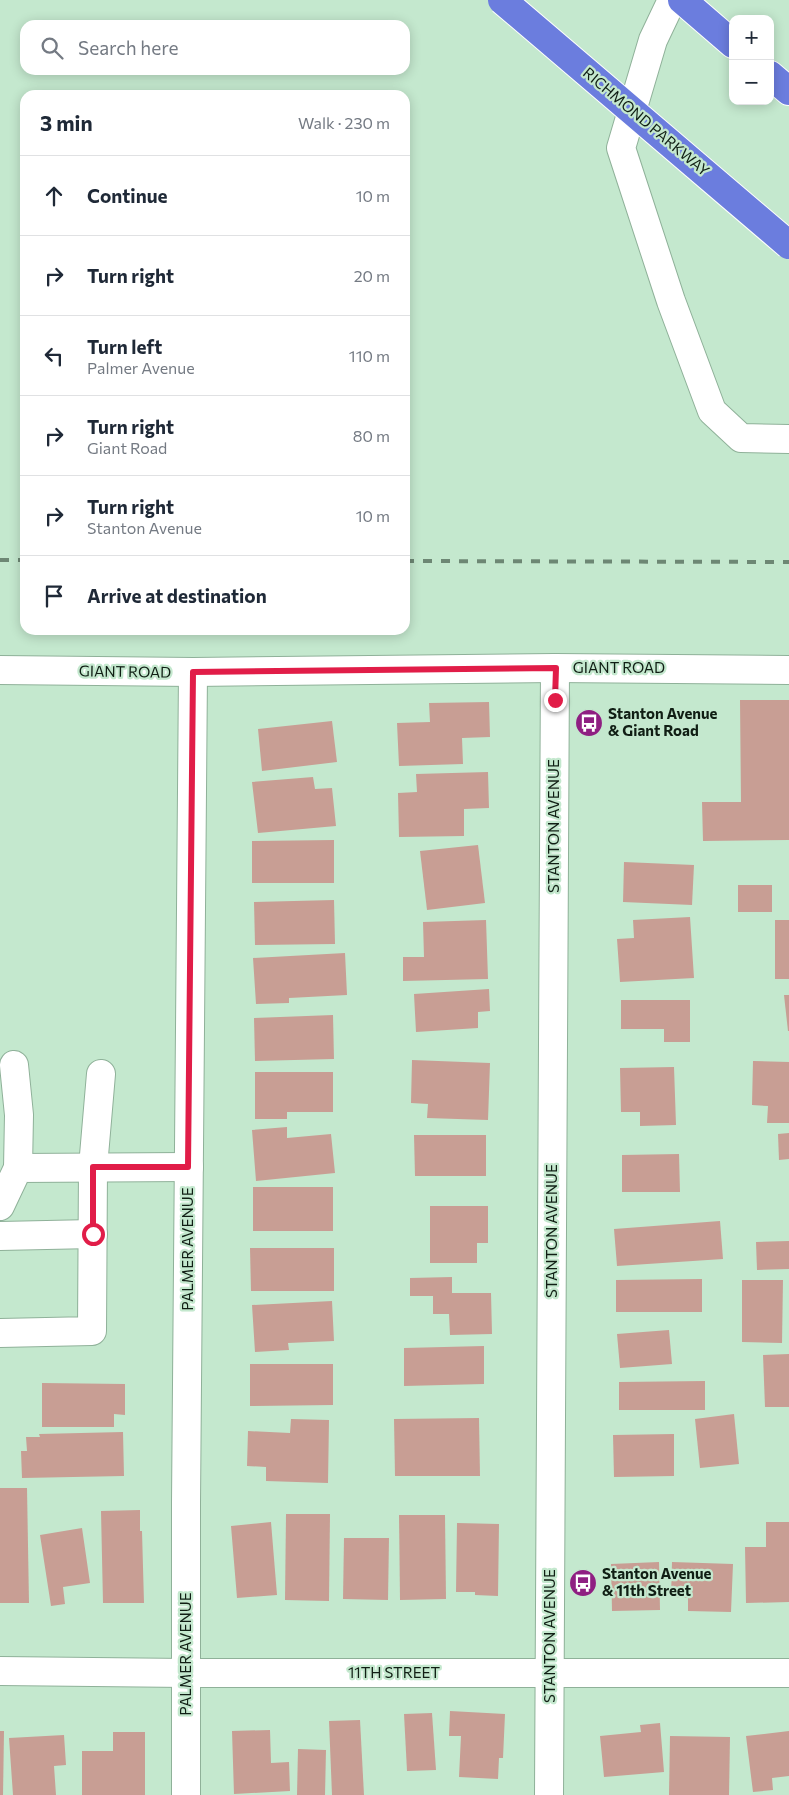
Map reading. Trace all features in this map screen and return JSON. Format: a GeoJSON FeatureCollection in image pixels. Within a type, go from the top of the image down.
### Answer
{"type":"FeatureCollection","features":[{"type":"Feature","properties":{"kind":"highway","name":"RICHMOND PARKWAY"},"geometry":{"type":"LineString","coordinates":[[502,0],[789,245]]}},
{"type":"Feature","properties":{"kind":"highway"},"geometry":{"type":"LineString","coordinates":[[682,0],[729,41]]}},
{"type":"Feature","properties":{"kind":"highway"},"geometry":{"type":"LineString","coordinates":[[774,79],[789,92]]}},
{"type":"Feature","properties":{"kind":"street"},"geometry":{"type":"LineString","coordinates":[[672,0],[653,40],[621,148],[671,301],[712,411],[741,438],[789,439]]}},
{"type":"Feature","properties":{"kind":"street","name":"GIANT ROAD"},"geometry":{"type":"LineString","coordinates":[[0,670],[193,672],[556,668],[789,670]]}},
{"type":"Feature","properties":{"kind":"street","name":"STANTON AVENUE"},"geometry":{"type":"LineString","coordinates":[[549,1795],[556,668]]}},
{"type":"Feature","properties":{"kind":"street","name":"PALMER AVENUE"},"geometry":{"type":"LineString","coordinates":[[186,1795],[188,1167],[193,672]]}},
{"type":"Feature","properties":{"kind":"street"},"geometry":{"type":"LineString","coordinates":[[0,1206],[18,1168],[19,1115],[14,1065]]}},
{"type":"Feature","properties":{"kind":"street"},"geometry":{"type":"LineString","coordinates":[[0,1333],[92,1331],[93,1167],[101,1074]]}},
{"type":"Feature","properties":{"kind":"street"},"geometry":{"type":"LineString","coordinates":[[18,1168],[188,1167]]}},
{"type":"Feature","properties":{"kind":"street"},"geometry":{"type":"LineString","coordinates":[[0,1236],[93,1234]]}},
{"type":"Feature","properties":{"kind":"street","name":"11TH STREET"},"geometry":{"type":"LineString","coordinates":[[0,1671],[186,1673],[789,1673]]}},
{"type":"Feature","properties":{"kind":"building"},"geometry":{"type":"Polygon","coordinates":[[[740,700],[789,700],[789,840],[703,841],[702,802],[741,802],[740,700]]]}},
{"type":"Feature","properties":{"kind":"building"},"geometry":{"type":"Polygon","coordinates":[[[489,702],[490,737],[462,738],[463,764],[399,766],[397,723],[430,722],[429,703],[489,702]]]}},
{"type":"Feature","properties":{"kind":"building"},"geometry":{"type":"Polygon","coordinates":[[[332,721],[337,762],[262,771],[258,729],[332,721]]]}},
{"type":"Feature","properties":{"kind":"building"},"geometry":{"type":"Polygon","coordinates":[[[488,772],[489,808],[464,809],[464,836],[399,837],[398,793],[417,792],[416,774],[488,772]]]}},
{"type":"Feature","properties":{"kind":"building"},"geometry":{"type":"Polygon","coordinates":[[[313,777],[315,789],[332,788],[336,826],[258,833],[252,782],[313,777]]]}},
{"type":"Feature","properties":{"kind":"building"},"geometry":{"type":"Polygon","coordinates":[[[334,840],[334,883],[252,883],[252,841],[334,840]]]}},
{"type":"Feature","properties":{"kind":"building"},"geometry":{"type":"Polygon","coordinates":[[[478,845],[485,903],[427,910],[420,851],[478,845]]]}},
{"type":"Feature","properties":{"kind":"building"},"geometry":{"type":"Polygon","coordinates":[[[624,862],[694,865],[692,905],[623,902],[624,862]]]}},
{"type":"Feature","properties":{"kind":"building"},"geometry":{"type":"Polygon","coordinates":[[[738,885],[772,885],[772,912],[738,912],[738,885]]]}},
{"type":"Feature","properties":{"kind":"building"},"geometry":{"type":"Polygon","coordinates":[[[334,900],[335,944],[255,945],[254,902],[334,900]]]}},
{"type":"Feature","properties":{"kind":"building"},"geometry":{"type":"Polygon","coordinates":[[[690,917],[694,978],[620,982],[617,939],[634,938],[633,920],[690,917]]]}},
{"type":"Feature","properties":{"kind":"building"},"geometry":{"type":"Polygon","coordinates":[[[486,920],[488,979],[403,981],[403,957],[424,957],[423,922],[486,920]]]}},
{"type":"Feature","properties":{"kind":"building"},"geometry":{"type":"Polygon","coordinates":[[[775,920],[789,920],[789,979],[775,979],[775,920]]]}},
{"type":"Feature","properties":{"kind":"building"},"geometry":{"type":"Polygon","coordinates":[[[345,953],[347,995],[289,998],[289,1003],[256,1004],[253,958],[345,953]]]}},
{"type":"Feature","properties":{"kind":"building"},"geometry":{"type":"Polygon","coordinates":[[[489,989],[490,1011],[478,1012],[478,1028],[416,1032],[414,994],[489,989]]]}},
{"type":"Feature","properties":{"kind":"building"},"geometry":{"type":"Polygon","coordinates":[[[784,995],[789,995],[789,1031],[788,1031],[784,995]]]}},
{"type":"Feature","properties":{"kind":"building"},"geometry":{"type":"Polygon","coordinates":[[[621,1000],[690,1000],[690,1042],[664,1042],[664,1029],[621,1029],[621,1000]]]}},
{"type":"Feature","properties":{"kind":"building"},"geometry":{"type":"Polygon","coordinates":[[[333,1015],[334,1059],[255,1061],[254,1018],[333,1015]]]}},
{"type":"Feature","properties":{"kind":"building"},"geometry":{"type":"Polygon","coordinates":[[[412,1060],[490,1063],[488,1120],[427,1118],[428,1104],[411,1103],[412,1060]]]}},
{"type":"Feature","properties":{"kind":"building"},"geometry":{"type":"Polygon","coordinates":[[[753,1061],[789,1062],[789,1123],[767,1123],[768,1106],[752,1105],[753,1061]]]}},
{"type":"Feature","properties":{"kind":"building"},"geometry":{"type":"Polygon","coordinates":[[[674,1067],[676,1125],[640,1126],[640,1112],[621,1112],[620,1068],[674,1067]]]}},
{"type":"Feature","properties":{"kind":"building"},"geometry":{"type":"Polygon","coordinates":[[[255,1072],[333,1072],[333,1112],[287,1112],[287,1119],[255,1119],[255,1072]]]}},
{"type":"Feature","properties":{"kind":"building"},"geometry":{"type":"Polygon","coordinates":[[[287,1127],[287,1138],[331,1134],[335,1173],[256,1181],[252,1130],[287,1127]]]}},
{"type":"Feature","properties":{"kind":"building"},"geometry":{"type":"Polygon","coordinates":[[[789,1133],[789,1159],[779,1160],[778,1134],[789,1133]]]}},
{"type":"Feature","properties":{"kind":"building"},"geometry":{"type":"Polygon","coordinates":[[[414,1135],[486,1135],[486,1176],[415,1176],[414,1135]]]}},
{"type":"Feature","properties":{"kind":"building"},"geometry":{"type":"Polygon","coordinates":[[[679,1154],[680,1192],[622,1192],[622,1155],[679,1154]]]}},
{"type":"Feature","properties":{"kind":"building"},"geometry":{"type":"Polygon","coordinates":[[[253,1187],[333,1187],[333,1231],[253,1231],[253,1187]]]}},
{"type":"Feature","properties":{"kind":"building"},"geometry":{"type":"Polygon","coordinates":[[[430,1206],[488,1206],[488,1243],[477,1243],[477,1263],[430,1263],[430,1206]]]}},
{"type":"Feature","properties":{"kind":"building"},"geometry":{"type":"Polygon","coordinates":[[[720,1221],[723,1259],[617,1266],[614,1229],[720,1221]]]}},
{"type":"Feature","properties":{"kind":"building"},"geometry":{"type":"Polygon","coordinates":[[[789,1241],[789,1269],[757,1270],[756,1242],[789,1241]]]}},
{"type":"Feature","properties":{"kind":"building"},"geometry":{"type":"Polygon","coordinates":[[[250,1248],[334,1248],[334,1291],[251,1291],[250,1248]]]}},
{"type":"Feature","properties":{"kind":"building"},"geometry":{"type":"Polygon","coordinates":[[[452,1277],[452,1293],[491,1293],[492,1334],[450,1335],[449,1314],[433,1314],[433,1296],[410,1296],[410,1278],[452,1277]]]}},
{"type":"Feature","properties":{"kind":"building"},"geometry":{"type":"Polygon","coordinates":[[[702,1279],[702,1312],[616,1312],[616,1280],[702,1279]]]}},
{"type":"Feature","properties":{"kind":"building"},"geometry":{"type":"Polygon","coordinates":[[[742,1280],[783,1280],[782,1343],[742,1342],[742,1280]]]}},
{"type":"Feature","properties":{"kind":"building"},"geometry":{"type":"Polygon","coordinates":[[[332,1301],[334,1341],[288,1343],[289,1350],[255,1352],[252,1305],[332,1301]]]}},
{"type":"Feature","properties":{"kind":"building"},"geometry":{"type":"Polygon","coordinates":[[[669,1330],[672,1364],[620,1368],[617,1334],[669,1330]]]}},
{"type":"Feature","properties":{"kind":"building"},"geometry":{"type":"Polygon","coordinates":[[[484,1346],[484,1384],[404,1386],[404,1348],[484,1346]]]}},
{"type":"Feature","properties":{"kind":"building"},"geometry":{"type":"Polygon","coordinates":[[[789,1354],[789,1407],[765,1407],[763,1355],[789,1354]]]}},
{"type":"Feature","properties":{"kind":"building"},"geometry":{"type":"Polygon","coordinates":[[[250,1364],[333,1364],[333,1405],[250,1406],[250,1364]]]}},
{"type":"Feature","properties":{"kind":"building"},"geometry":{"type":"Polygon","coordinates":[[[705,1381],[705,1410],[619,1410],[619,1382],[705,1381]]]}},
{"type":"Feature","properties":{"kind":"building"},"geometry":{"type":"Polygon","coordinates":[[[42,1383],[125,1384],[125,1415],[114,1414],[114,1427],[42,1427],[42,1383]]]}},
{"type":"Feature","properties":{"kind":"building"},"geometry":{"type":"Polygon","coordinates":[[[734,1414],[739,1464],[700,1468],[695,1419],[734,1414]]]}},
{"type":"Feature","properties":{"kind":"building"},"geometry":{"type":"Polygon","coordinates":[[[479,1418],[480,1476],[395,1476],[394,1419],[479,1418]]]}},
{"type":"Feature","properties":{"kind":"building"},"geometry":{"type":"Polygon","coordinates":[[[291,1419],[329,1420],[328,1483],[266,1481],[266,1467],[247,1466],[248,1431],[290,1433],[291,1419]]]}},
{"type":"Feature","properties":{"kind":"building"},"geometry":{"type":"Polygon","coordinates":[[[123,1432],[124,1476],[22,1478],[21,1451],[27,1451],[26,1437],[40,1437],[39,1434],[123,1432]]]}},
{"type":"Feature","properties":{"kind":"building"},"geometry":{"type":"Polygon","coordinates":[[[674,1434],[674,1476],[614,1477],[613,1435],[674,1434]]]}},
{"type":"Feature","properties":{"kind":"building"},"geometry":{"type":"Polygon","coordinates":[[[0,1488],[27,1488],[29,1603],[0,1603],[0,1488]]]}},
{"type":"Feature","properties":{"kind":"building"},"geometry":{"type":"Polygon","coordinates":[[[140,1510],[144,1603],[103,1603],[101,1511],[140,1510]]]}},
{"type":"Feature","properties":{"kind":"building"},"geometry":{"type":"Polygon","coordinates":[[[286,1514],[330,1514],[329,1601],[285,1600],[286,1514]]]}},
{"type":"Feature","properties":{"kind":"building"},"geometry":{"type":"Polygon","coordinates":[[[399,1515],[445,1515],[446,1599],[400,1600],[399,1515]]]}},
{"type":"Feature","properties":{"kind":"building"},"geometry":{"type":"Polygon","coordinates":[[[271,1522],[277,1595],[237,1598],[231,1526],[271,1522]]]}},
{"type":"Feature","properties":{"kind":"building"},"geometry":{"type":"Polygon","coordinates":[[[766,1522],[789,1522],[789,1602],[746,1603],[745,1547],[766,1547],[766,1522]]]}},
{"type":"Feature","properties":{"kind":"building"},"geometry":{"type":"Polygon","coordinates":[[[457,1523],[499,1524],[498,1596],[475,1595],[475,1592],[456,1592],[457,1523]]]}},
{"type":"Feature","properties":{"kind":"building"},"geometry":{"type":"Polygon","coordinates":[[[82,1528],[90,1583],[63,1587],[65,1604],[51,1606],[40,1535],[82,1528]]]}},
{"type":"Feature","properties":{"kind":"building"},"geometry":{"type":"Polygon","coordinates":[[[344,1538],[389,1538],[388,1600],[343,1599],[344,1538]]]}},
{"type":"Feature","properties":{"kind":"building"},"geometry":{"type":"Polygon","coordinates":[[[659,1562],[660,1610],[612,1611],[611,1564],[659,1562]]]}},
{"type":"Feature","properties":{"kind":"building"},"geometry":{"type":"Polygon","coordinates":[[[672,1562],[733,1564],[731,1612],[688,1611],[688,1598],[671,1597],[672,1562]]]}},
{"type":"Feature","properties":{"kind":"building"},"geometry":{"type":"Polygon","coordinates":[[[450,1711],[505,1714],[503,1758],[499,1758],[498,1779],[459,1777],[461,1736],[449,1736],[450,1711]]]}},
{"type":"Feature","properties":{"kind":"building"},"geometry":{"type":"Polygon","coordinates":[[[432,1713],[436,1770],[407,1771],[404,1714],[432,1713]]]}},
{"type":"Feature","properties":{"kind":"building"},"geometry":{"type":"Polygon","coordinates":[[[360,1720],[364,1795],[332,1795],[329,1721],[360,1720]]]}},
{"type":"Feature","properties":{"kind":"building"},"geometry":{"type":"Polygon","coordinates":[[[660,1723],[664,1772],[604,1777],[600,1736],[641,1732],[640,1725],[660,1723]]]}},
{"type":"Feature","properties":{"kind":"building"},"geometry":{"type":"Polygon","coordinates":[[[270,1730],[271,1763],[289,1762],[290,1791],[234,1794],[232,1731],[270,1730]]]}},
{"type":"Feature","properties":{"kind":"building"},"geometry":{"type":"Polygon","coordinates":[[[0,1731],[4,1731],[3,1795],[0,1795],[0,1731]]]}},
{"type":"Feature","properties":{"kind":"building"},"geometry":{"type":"Polygon","coordinates":[[[789,1731],[789,1776],[772,1778],[773,1790],[753,1792],[746,1736],[789,1731]]]}},
{"type":"Feature","properties":{"kind":"building"},"geometry":{"type":"Polygon","coordinates":[[[113,1732],[145,1732],[145,1795],[82,1795],[82,1751],[113,1751],[113,1732]]]}},
{"type":"Feature","properties":{"kind":"building"},"geometry":{"type":"Polygon","coordinates":[[[64,1735],[66,1765],[54,1766],[56,1795],[13,1795],[9,1738],[64,1735]]]}},
{"type":"Feature","properties":{"kind":"building"},"geometry":{"type":"Polygon","coordinates":[[[670,1736],[730,1737],[729,1795],[669,1795],[670,1736]]]}},
{"type":"Feature","properties":{"kind":"building"},"geometry":{"type":"Polygon","coordinates":[[[298,1749],[326,1750],[325,1795],[297,1795],[298,1749]]]}},
{"type":"Feature","properties":{"kind":"railway"},"geometry":{"type":"LineString","coordinates":[[0,560],[20,560]]}},
{"type":"Feature","properties":{"kind":"railway"},"geometry":{"type":"LineString","coordinates":[[410,561],[789,562]]}},
{"type":"Feature","properties":{"kind":"place","name":"Stanton Avenue & Giant Road"},"geometry":{"type":"Point","coordinates":[589,723]}},
{"type":"Feature","properties":{"kind":"place","name":"Stanton Avenue & 11th Street"},"geometry":{"type":"Point","coordinates":[583,1583]}},
{"type":"Feature","properties":{"kind":"route"},"geometry":{"type":"LineString","coordinates":[[93,1234],[93,1167],[188,1167],[193,672],[556,668],[555,700]]}}]}
